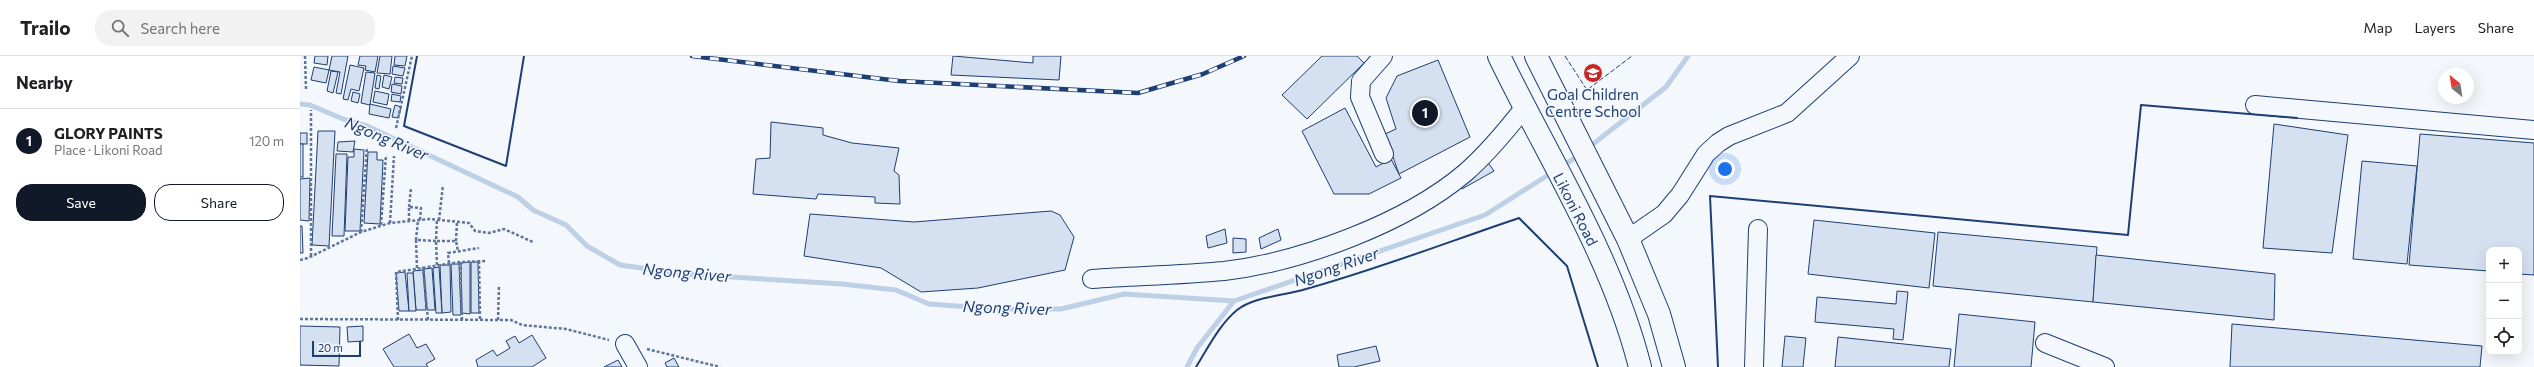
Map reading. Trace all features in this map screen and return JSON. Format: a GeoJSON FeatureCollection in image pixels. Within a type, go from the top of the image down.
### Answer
{"type":"FeatureCollection","features":[{"type":"Feature","properties":{"kind":"main road","name":"Likoni Road"},"geometry":{"type":"LineString","coordinates":[[1499,56],[1608,272],[1632,334],[1640,367]]}},
{"type":"Feature","properties":{"kind":"main road"},"geometry":{"type":"LineString","coordinates":[[1536,56],[1596,172],[1628,239],[1659,314],[1674,367]]}},
{"type":"Feature","properties":{"kind":"street"},"geometry":{"type":"LineString","coordinates":[[1383,56],[1361,81],[1360,97],[1384,154]]}},
{"type":"Feature","properties":{"kind":"street"},"geometry":{"type":"LineString","coordinates":[[1628,239],[1664,214],[1680,195],[1706,154],[1718,143],[1729,136],[1787,114],[1850,56]]}},
{"type":"Feature","properties":{"kind":"street"},"geometry":{"type":"LineString","coordinates":[[2255,105],[2534,130]]}},
{"type":"Feature","properties":{"kind":"street"},"geometry":{"type":"LineString","coordinates":[[1092,279],[1224,270],[1274,262],[1318,249],[1392,219],[1438,193],[1465,173],[1495,144],[1529,118]]}},
{"type":"Feature","properties":{"kind":"street"},"geometry":{"type":"LineString","coordinates":[[1754,367],[1758,229]]}},
{"type":"Feature","properties":{"kind":"street"},"geometry":{"type":"LineString","coordinates":[[2045,343],[2105,367]]}},
{"type":"Feature","properties":{"kind":"street"},"geometry":{"type":"LineString","coordinates":[[625,344],[638,367]]}},
{"type":"Feature","properties":{"kind":"path"},"geometry":{"type":"LineString","coordinates":[[305,56],[306,90]]}},
{"type":"Feature","properties":{"kind":"path"},"geometry":{"type":"LineString","coordinates":[[396,128],[412,56]]}},
{"type":"Feature","properties":{"kind":"path"},"geometry":{"type":"LineString","coordinates":[[311,110],[311,256]]}},
{"type":"Feature","properties":{"kind":"path"},"geometry":{"type":"LineString","coordinates":[[361,232],[367,147]]}},
{"type":"Feature","properties":{"kind":"path"},"geometry":{"type":"LineString","coordinates":[[381,225],[386,155]]}},
{"type":"Feature","properties":{"kind":"path"},"geometry":{"type":"LineString","coordinates":[[390,223],[394,156]]}},
{"type":"Feature","properties":{"kind":"path"},"geometry":{"type":"LineString","coordinates":[[437,265],[436,241],[443,185]]}},
{"type":"Feature","properties":{"kind":"path"},"geometry":{"type":"LineString","coordinates":[[409,221],[411,188]]}},
{"type":"Feature","properties":{"kind":"path"},"geometry":{"type":"LineString","coordinates":[[409,207],[421,208],[416,240],[416,268]]}},
{"type":"Feature","properties":{"kind":"path"},"geometry":{"type":"LineString","coordinates":[[300,260],[361,232],[381,225],[419,220],[438,219],[469,223],[475,231],[489,233],[504,229],[533,242]]}},
{"type":"Feature","properties":{"kind":"path"},"geometry":{"type":"LineString","coordinates":[[457,221],[456,241],[458,251]]}},
{"type":"Feature","properties":{"kind":"path"},"geometry":{"type":"LineString","coordinates":[[416,240],[456,241]]}},
{"type":"Feature","properties":{"kind":"path"},"geometry":{"type":"LineString","coordinates":[[449,263],[448,253],[478,248]]}},
{"type":"Feature","properties":{"kind":"path"},"geometry":{"type":"LineString","coordinates":[[398,320],[396,272],[449,263],[480,260],[486,261]]}},
{"type":"Feature","properties":{"kind":"path"},"geometry":{"type":"LineString","coordinates":[[480,260],[480,319]]}},
{"type":"Feature","properties":{"kind":"path"},"geometry":{"type":"LineString","coordinates":[[460,262],[462,320]]}},
{"type":"Feature","properties":{"kind":"path"},"geometry":{"type":"LineString","coordinates":[[423,267],[428,320]]}},
{"type":"Feature","properties":{"kind":"path"},"geometry":{"type":"LineString","coordinates":[[498,320],[499,285]]}},
{"type":"Feature","properties":{"kind":"path"},"geometry":{"type":"LineString","coordinates":[[300,319],[511,320],[536,327],[566,329],[720,367]]}},
{"type":"Feature","properties":{"kind":"building"},"geometry":{"type":"Polygon","coordinates":[[[315,56],[328,56],[327,65],[314,63],[315,56]]]}},
{"type":"Feature","properties":{"kind":"building"},"geometry":{"type":"Polygon","coordinates":[[[332,56],[348,56],[341,94],[336,93],[340,72],[329,70],[332,56]]]}},
{"type":"Feature","properties":{"kind":"building"},"geometry":{"type":"Polygon","coordinates":[[[360,56],[378,56],[375,72],[365,70],[366,66],[358,65],[360,56]]]}},
{"type":"Feature","properties":{"kind":"building"},"geometry":{"type":"Polygon","coordinates":[[[380,56],[392,56],[390,74],[377,73],[380,56]]]}},
{"type":"Feature","properties":{"kind":"building"},"geometry":{"type":"Polygon","coordinates":[[[395,56],[407,56],[405,66],[394,65],[395,56]]]}},
{"type":"Feature","properties":{"kind":"building"},"geometry":{"type":"Polygon","coordinates":[[[953,56],[1033,63],[1033,56],[1061,56],[1059,80],[951,75],[953,56]]]}},
{"type":"Feature","properties":{"kind":"building"},"geometry":{"type":"Polygon","coordinates":[[[1322,56],[1357,56],[1364,63],[1307,119],[1282,95],[1322,56]]]}},
{"type":"Feature","properties":{"kind":"building"},"geometry":{"type":"Polygon","coordinates":[[[1438,60],[1470,137],[1399,174],[1385,134],[1396,129],[1386,98],[1397,76],[1438,60]]]}},
{"type":"Feature","properties":{"kind":"building"},"geometry":{"type":"Polygon","coordinates":[[[350,65],[364,68],[359,91],[351,89],[348,100],[343,99],[350,65]]]}},
{"type":"Feature","properties":{"kind":"building"},"geometry":{"type":"Polygon","coordinates":[[[393,66],[405,68],[403,76],[392,74],[393,66]]]}},
{"type":"Feature","properties":{"kind":"building"},"geometry":{"type":"Polygon","coordinates":[[[314,67],[329,70],[326,83],[311,80],[314,67]]]}},
{"type":"Feature","properties":{"kind":"building"},"geometry":{"type":"Polygon","coordinates":[[[331,71],[338,72],[333,93],[327,91],[331,71]]]}},
{"type":"Feature","properties":{"kind":"building"},"geometry":{"type":"Polygon","coordinates":[[[366,72],[375,73],[370,105],[361,103],[366,72]]]}},
{"type":"Feature","properties":{"kind":"building"},"geometry":{"type":"Polygon","coordinates":[[[377,75],[381,76],[379,89],[375,88],[377,75]]]}},
{"type":"Feature","properties":{"kind":"building"},"geometry":{"type":"Polygon","coordinates":[[[384,75],[392,77],[389,89],[382,87],[384,75]]]}},
{"type":"Feature","properties":{"kind":"building"},"geometry":{"type":"Polygon","coordinates":[[[395,77],[403,78],[402,84],[394,83],[395,77]]]}},
{"type":"Feature","properties":{"kind":"building"},"geometry":{"type":"Polygon","coordinates":[[[392,84],[402,86],[401,94],[391,92],[392,84]]]}},
{"type":"Feature","properties":{"kind":"building"},"geometry":{"type":"Polygon","coordinates":[[[375,91],[389,94],[387,105],[373,102],[375,91]]]}},
{"type":"Feature","properties":{"kind":"building"},"geometry":{"type":"Polygon","coordinates":[[[353,92],[360,94],[358,103],[351,101],[353,92]]]}},
{"type":"Feature","properties":{"kind":"building"},"geometry":{"type":"Polygon","coordinates":[[[392,94],[401,96],[400,102],[391,101],[392,94]]]}},
{"type":"Feature","properties":{"kind":"building"},"geometry":{"type":"Polygon","coordinates":[[[370,104],[391,109],[389,118],[369,114],[370,104]]]}},
{"type":"Feature","properties":{"kind":"building"},"geometry":{"type":"Polygon","coordinates":[[[395,105],[401,107],[398,118],[392,117],[395,105]]]}},
{"type":"Feature","properties":{"kind":"building"},"geometry":{"type":"Polygon","coordinates":[[[1345,108],[1376,167],[1391,159],[1401,178],[1369,194],[1334,194],[1302,131],[1345,108]]]}},
{"type":"Feature","properties":{"kind":"building"},"geometry":{"type":"Polygon","coordinates":[[[771,122],[823,128],[823,135],[852,143],[899,148],[894,171],[899,175],[900,204],[875,203],[875,197],[818,194],[816,199],[753,194],[756,159],[770,158],[771,122]]]}},
{"type":"Feature","properties":{"kind":"building"},"geometry":{"type":"Polygon","coordinates":[[[2274,124],[2348,135],[2332,253],[2263,248],[2274,124]]]}},
{"type":"Feature","properties":{"kind":"building"},"geometry":{"type":"Polygon","coordinates":[[[318,131],[335,131],[329,246],[312,245],[318,131]]]}},
{"type":"Feature","properties":{"kind":"building"},"geometry":{"type":"Polygon","coordinates":[[[300,133],[307,133],[307,144],[300,144],[300,133]]]}},
{"type":"Feature","properties":{"kind":"building"},"geometry":{"type":"Polygon","coordinates":[[[2420,134],[2534,143],[2534,275],[2522,274],[2522,247],[2486,247],[2486,271],[2409,265],[2420,134]]]}},
{"type":"Feature","properties":{"kind":"building"},"geometry":{"type":"Polygon","coordinates":[[[355,141],[353,152],[337,151],[338,142],[355,141]]]}},
{"type":"Feature","properties":{"kind":"building"},"geometry":{"type":"Polygon","coordinates":[[[300,144],[303,144],[303,177],[300,177],[300,144]]]}},
{"type":"Feature","properties":{"kind":"building"},"geometry":{"type":"Polygon","coordinates":[[[354,149],[364,150],[360,231],[345,231],[348,157],[354,157],[354,149]]]}},
{"type":"Feature","properties":{"kind":"building"},"geometry":{"type":"Polygon","coordinates":[[[368,152],[377,152],[377,160],[383,160],[380,224],[364,223],[368,152]]]}},
{"type":"Feature","properties":{"kind":"building"},"geometry":{"type":"Polygon","coordinates":[[[336,154],[347,154],[344,236],[332,236],[336,154]]]}},
{"type":"Feature","properties":{"kind":"building"},"geometry":{"type":"Polygon","coordinates":[[[1487,161],[1494,171],[1462,189],[1456,180],[1487,161]]]}},
{"type":"Feature","properties":{"kind":"building"},"geometry":{"type":"Polygon","coordinates":[[[2362,161],[2417,166],[2407,264],[2353,259],[2362,161]]]}},
{"type":"Feature","properties":{"kind":"building"},"geometry":{"type":"Polygon","coordinates":[[[310,178],[309,221],[300,220],[300,179],[310,178]]]}},
{"type":"Feature","properties":{"kind":"building"},"geometry":{"type":"Polygon","coordinates":[[[1051,211],[1060,215],[1074,237],[1065,270],[978,288],[921,292],[881,268],[804,256],[810,214],[914,222],[1051,211]]]}},
{"type":"Feature","properties":{"kind":"building"},"geometry":{"type":"Polygon","coordinates":[[[1814,220],[1935,233],[1929,288],[1808,274],[1814,220]]]}},
{"type":"Feature","properties":{"kind":"building"},"geometry":{"type":"Polygon","coordinates":[[[300,226],[302,226],[303,253],[300,253],[300,226]]]}},
{"type":"Feature","properties":{"kind":"building"},"geometry":{"type":"Polygon","coordinates":[[[1225,229],[1227,243],[1208,248],[1206,236],[1225,229]]]}},
{"type":"Feature","properties":{"kind":"building"},"geometry":{"type":"Polygon","coordinates":[[[1278,229],[1281,240],[1261,249],[1259,238],[1278,229]]]}},
{"type":"Feature","properties":{"kind":"building"},"geometry":{"type":"Polygon","coordinates":[[[1938,232],[2097,247],[2093,302],[1933,286],[1938,232]]]}},
{"type":"Feature","properties":{"kind":"building"},"geometry":{"type":"Polygon","coordinates":[[[1233,238],[1246,239],[1246,252],[1233,253],[1233,238]]]}},
{"type":"Feature","properties":{"kind":"building"},"geometry":{"type":"Polygon","coordinates":[[[2096,255],[2275,274],[2274,320],[2093,302],[2096,255]]]}},
{"type":"Feature","properties":{"kind":"building"},"geometry":{"type":"Polygon","coordinates":[[[470,262],[470,314],[462,313],[461,263],[470,262]]]}},
{"type":"Feature","properties":{"kind":"building"},"geometry":{"type":"Polygon","coordinates":[[[471,262],[478,262],[479,313],[471,313],[471,262]]]}},
{"type":"Feature","properties":{"kind":"building"},"geometry":{"type":"Polygon","coordinates":[[[451,264],[459,264],[461,315],[453,315],[451,264]]]}},
{"type":"Feature","properties":{"kind":"building"},"geometry":{"type":"Polygon","coordinates":[[[440,265],[450,265],[451,312],[442,313],[440,265]]]}},
{"type":"Feature","properties":{"kind":"building"},"geometry":{"type":"Polygon","coordinates":[[[439,267],[442,313],[436,313],[433,268],[439,267]]]}},
{"type":"Feature","properties":{"kind":"building"},"geometry":{"type":"Polygon","coordinates":[[[432,268],[435,310],[427,310],[424,269],[432,268]]]}},
{"type":"Feature","properties":{"kind":"building"},"geometry":{"type":"Polygon","coordinates":[[[423,270],[426,310],[416,310],[413,271],[423,270]]]}},
{"type":"Feature","properties":{"kind":"building"},"geometry":{"type":"Polygon","coordinates":[[[405,272],[409,311],[399,311],[396,273],[405,272]]]}},
{"type":"Feature","properties":{"kind":"building"},"geometry":{"type":"Polygon","coordinates":[[[407,273],[413,273],[416,311],[409,311],[407,273]]]}},
{"type":"Feature","properties":{"kind":"building"},"geometry":{"type":"Polygon","coordinates":[[[1897,291],[1908,292],[1903,340],[1893,339],[1894,329],[1815,322],[1817,297],[1896,304],[1897,291]]]}},
{"type":"Feature","properties":{"kind":"building"},"geometry":{"type":"Polygon","coordinates":[[[1959,314],[2035,322],[2031,367],[1954,367],[1959,314]]]}},
{"type":"Feature","properties":{"kind":"building"},"geometry":{"type":"Polygon","coordinates":[[[2232,324],[2482,346],[2480,367],[2230,367],[2232,324]]]}},
{"type":"Feature","properties":{"kind":"building"},"geometry":{"type":"Polygon","coordinates":[[[300,326],[340,327],[339,366],[300,365],[300,326]]]}},
{"type":"Feature","properties":{"kind":"building"},"geometry":{"type":"Polygon","coordinates":[[[363,326],[363,341],[348,342],[347,327],[363,326]]]}},
{"type":"Feature","properties":{"kind":"building"},"geometry":{"type":"Polygon","coordinates":[[[409,334],[417,348],[426,344],[435,359],[426,364],[428,367],[394,367],[383,349],[409,334]]]}},
{"type":"Feature","properties":{"kind":"building"},"geometry":{"type":"Polygon","coordinates":[[[532,335],[546,358],[532,367],[478,367],[476,360],[493,350],[497,356],[510,348],[506,341],[515,336],[519,343],[532,335]]]}},
{"type":"Feature","properties":{"kind":"building"},"geometry":{"type":"Polygon","coordinates":[[[1785,336],[1806,338],[1803,367],[1782,367],[1785,336]]]}},
{"type":"Feature","properties":{"kind":"building"},"geometry":{"type":"Polygon","coordinates":[[[1838,337],[1951,349],[1949,367],[1835,367],[1838,337]]]}},
{"type":"Feature","properties":{"kind":"building"},"geometry":{"type":"Polygon","coordinates":[[[1376,346],[1380,361],[1354,367],[1339,367],[1337,355],[1376,346]]]}},
{"type":"Feature","properties":{"kind":"building"},"geometry":{"type":"Polygon","coordinates":[[[674,358],[679,367],[667,367],[665,363],[674,358]]]}},
{"type":"Feature","properties":{"kind":"building"},"geometry":{"type":"Polygon","coordinates":[[[618,360],[622,367],[604,367],[618,360]]]}},
{"type":"Feature","properties":{"kind":"waterway","name":"Ngong River"},"geometry":{"type":"LineString","coordinates":[[1588,148],[1666,87],[1688,56]]}},
{"type":"Feature","properties":{"kind":"waterway","name":"Ngong River"},"geometry":{"type":"LineString","coordinates":[[300,104],[310,105],[343,119],[367,126],[518,197],[533,210],[566,225],[587,246],[620,265],[684,274],[842,284],[896,290],[929,304],[997,309],[1061,309],[1124,294],[1234,301],[1485,215],[1553,172]]}},
{"type":"Feature","properties":{"kind":"waterway","name":"Ngong River"},"geometry":{"type":"LineString","coordinates":[[1562,166],[1580,155]]}},
{"type":"Feature","properties":{"kind":"waterway"},"geometry":{"type":"LineString","coordinates":[[1187,367],[1197,348],[1234,301]]}},
{"type":"Feature","properties":{"kind":"railway"},"geometry":{"type":"LineString","coordinates":[[692,56],[899,81],[1138,93],[1203,74],[1244,56]]}},
{"type":"Feature","properties":{"kind":"fence"},"geometry":{"type":"LineString","coordinates":[[1565,56],[1587,90],[1632,56]]}},
{"type":"Feature","properties":{"kind":"wall"},"geometry":{"type":"LineString","coordinates":[[417,56],[404,126],[506,166],[524,56]]}},
{"type":"Feature","properties":{"kind":"wall"},"geometry":{"type":"LineString","coordinates":[[1718,367],[1710,196],[2128,235],[2141,105],[2297,118]]}},
{"type":"Feature","properties":{"kind":"wall"},"geometry":{"type":"LineString","coordinates":[[1196,367],[1214,337],[1231,316],[1244,305],[1261,299],[1297,291],[1360,273],[1519,218],[1567,266],[1598,367]]}},
{"type":"Feature","properties":{"kind":"place","name":"Goal Children Centre School"},"geometry":{"type":"Point","coordinates":[1593,73]}},
{"type":"Feature","properties":{"kind":"place","name":"GLORY PAINTS"},"geometry":{"type":"Point","coordinates":[1425,113]}}]}
